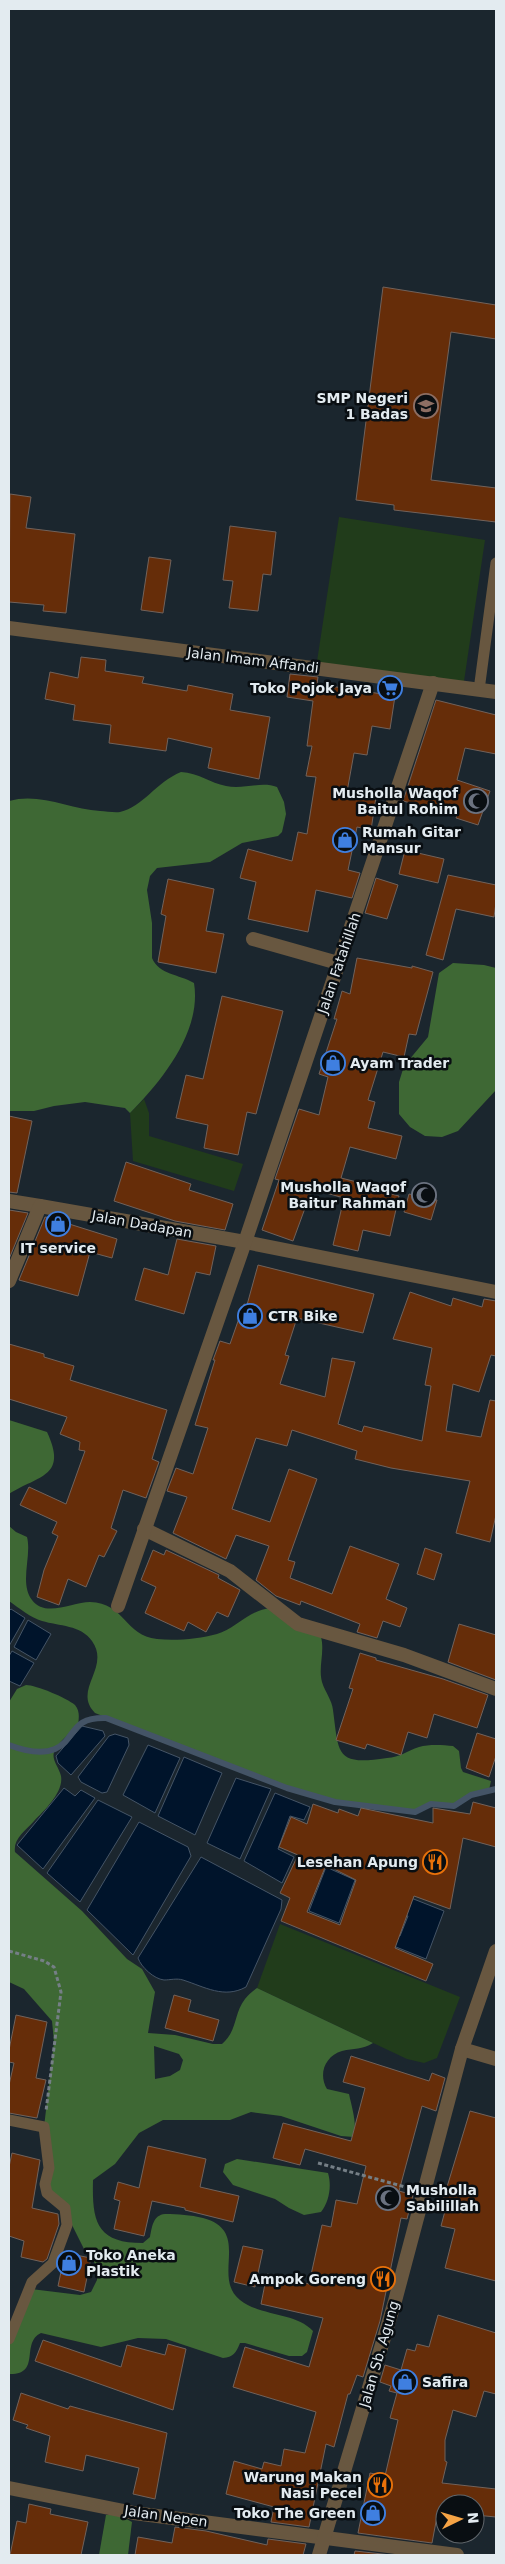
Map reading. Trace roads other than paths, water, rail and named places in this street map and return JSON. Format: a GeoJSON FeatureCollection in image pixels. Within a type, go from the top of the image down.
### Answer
{"type":"FeatureCollection","features":[{"type":"Feature","properties":{"kind":"street","name":"Jalan Imam Affandi"},"geometry":{"type":"LineString","coordinates":[[9,628],[496,692]]}},
{"type":"Feature","properties":{"kind":"street","name":"Jalan Fatahillah"},"geometry":{"type":"LineString","coordinates":[[118,1606],[245,1242],[433,684]]}},
{"type":"Feature","properties":{"kind":"street"},"geometry":{"type":"LineString","coordinates":[[253,939],[338,963]]}},
{"type":"Feature","properties":{"kind":"street","name":"Jalan Dadapan"},"geometry":{"type":"LineString","coordinates":[[9,1201],[245,1242],[496,1292]]}},
{"type":"Feature","properties":{"kind":"street"},"geometry":{"type":"LineString","coordinates":[[9,1281],[40,1206]]}},
{"type":"Feature","properties":{"kind":"street"},"geometry":{"type":"LineString","coordinates":[[144,1529],[230,1571],[298,1624],[404,1656],[496,1689]]}},
{"type":"Feature","properties":{"kind":"street","name":"Jalan Sb. Agung"},"geometry":{"type":"LineString","coordinates":[[319,2555],[395,2301],[462,2049],[496,1950]]}},
{"type":"Feature","properties":{"kind":"street"},"geometry":{"type":"LineString","coordinates":[[462,2049],[496,2059]]}},
{"type":"Feature","properties":{"kind":"street","name":"Jalan Nepen"},"geometry":{"type":"LineString","coordinates":[[9,2488],[134,2513],[458,2555]]}},
{"type":"Feature","properties":{"kind":"lane"},"geometry":{"type":"LineString","coordinates":[[479,690],[496,563]]}},
{"type":"Feature","properties":{"kind":"lane"},"geometry":{"type":"LineString","coordinates":[[9,2120],[44,2127],[48,2168],[45,2184],[48,2193],[64,2208],[67,2225],[53,2263],[32,2282],[9,2339]]}},
{"type":"Feature","properties":{"kind":"water"},"geometry":{"type":"Polygon","coordinates":[[[11,1609],[25,1618],[9,1646],[9,1611],[11,1609]]]}},
{"type":"Feature","properties":{"kind":"water"},"geometry":{"type":"Polygon","coordinates":[[[28,1620],[51,1634],[36,1660],[14,1647],[28,1620]]]}},
{"type":"Feature","properties":{"kind":"water"},"geometry":{"type":"Polygon","coordinates":[[[12,1651],[34,1663],[20,1686],[9,1681],[9,1656],[12,1651]]]}},
{"type":"Feature","properties":{"kind":"water"},"geometry":{"type":"Polygon","coordinates":[[[82,1726],[103,1731],[105,1736],[71,1775],[58,1763],[56,1756],[82,1726]]]}},
{"type":"Feature","properties":{"kind":"water"},"geometry":{"type":"Polygon","coordinates":[[[115,1734],[128,1738],[129,1745],[107,1792],[102,1793],[81,1782],[78,1777],[109,1736],[115,1734]]]}},
{"type":"Feature","properties":{"kind":"water"},"geometry":{"type":"Polygon","coordinates":[[[148,1745],[180,1758],[155,1813],[123,1795],[148,1745]]]}},
{"type":"Feature","properties":{"kind":"water"},"geometry":{"type":"Polygon","coordinates":[[[184,1757],[222,1773],[195,1835],[158,1816],[184,1757]]]}},
{"type":"Feature","properties":{"kind":"water"},"geometry":{"type":"Polygon","coordinates":[[[236,1778],[271,1789],[240,1859],[207,1843],[236,1778]]]}},
{"type":"Feature","properties":{"kind":"water"},"geometry":{"type":"Polygon","coordinates":[[[64,1788],[75,1796],[81,1790],[95,1798],[43,1869],[17,1845],[64,1788]]]}},
{"type":"Feature","properties":{"kind":"water"},"geometry":{"type":"Polygon","coordinates":[[[275,1793],[310,1807],[304,1820],[290,1816],[278,1849],[294,1857],[282,1883],[244,1861],[275,1793]]]}},
{"type":"Feature","properties":{"kind":"water"},"geometry":{"type":"Polygon","coordinates":[[[98,1800],[132,1817],[80,1902],[47,1873],[98,1800]]]}},
{"type":"Feature","properties":{"kind":"water"},"geometry":{"type":"Polygon","coordinates":[[[139,1822],[188,1847],[191,1856],[133,1955],[87,1910],[139,1822]]]}},
{"type":"Feature","properties":{"kind":"water"},"geometry":{"type":"Polygon","coordinates":[[[201,1857],[282,1900],[281,1909],[246,1987],[230,1992],[214,1991],[181,1979],[160,1979],[148,1972],[138,1958],[201,1857]]]}},
{"type":"Feature","properties":{"kind":"water"},"geometry":{"type":"Polygon","coordinates":[[[326,1867],[355,1880],[339,1923],[309,1911],[326,1867]]]}},
{"type":"Feature","properties":{"kind":"water"},"geometry":{"type":"Polygon","coordinates":[[[368,1881],[444,1911],[426,1959],[351,1929],[377,1927],[400,1936],[408,1916],[386,1908],[368,1881]]]}},
{"type":"Feature","properties":{"kind":"waterway"},"geometry":{"type":"LineString","coordinates":[[9,1745],[32,1751],[50,1751],[62,1745],[79,1725],[86,1721],[106,1718],[287,1788],[335,1802],[415,1812],[431,1804],[454,1806],[471,1795],[496,1789]]}},
{"type":"Feature","properties":{"kind":"place","name":"SMP Negeri 1 Badas"},"geometry":{"type":"Point","coordinates":[426,406]}},
{"type":"Feature","properties":{"kind":"place","name":"Toko Pojok Jaya"},"geometry":{"type":"Point","coordinates":[390,688]}},
{"type":"Feature","properties":{"kind":"place","name":"Musholla Waqof Baitul Rohim"},"geometry":{"type":"Point","coordinates":[476,801]}},
{"type":"Feature","properties":{"kind":"place","name":"Rumah Gitar Mansur"},"geometry":{"type":"Point","coordinates":[345,840]}},
{"type":"Feature","properties":{"kind":"place","name":"Ayam Trader"},"geometry":{"type":"Point","coordinates":[333,1063]}},
{"type":"Feature","properties":{"kind":"place","name":"Musholla Waqof Baitur Rahman"},"geometry":{"type":"Point","coordinates":[424,1195]}},
{"type":"Feature","properties":{"kind":"place","name":"IT service"},"geometry":{"type":"Point","coordinates":[58,1224]}},
{"type":"Feature","properties":{"kind":"place","name":"CTR Bike"},"geometry":{"type":"Point","coordinates":[250,1316]}},
{"type":"Feature","properties":{"kind":"place","name":"Lesehan Apung"},"geometry":{"type":"Point","coordinates":[435,1862]}},
{"type":"Feature","properties":{"kind":"place","name":"Musholla Sabilillah"},"geometry":{"type":"Point","coordinates":[388,2198]}},
{"type":"Feature","properties":{"kind":"place","name":"Toko Aneka Plastik"},"geometry":{"type":"Point","coordinates":[69,2263]}},
{"type":"Feature","properties":{"kind":"place","name":"Ampok Goreng"},"geometry":{"type":"Point","coordinates":[383,2279]}},
{"type":"Feature","properties":{"kind":"place","name":"Safira"},"geometry":{"type":"Point","coordinates":[405,2382]}},
{"type":"Feature","properties":{"kind":"place","name":"Warung Makan Nasi Pecel"},"geometry":{"type":"Point","coordinates":[380,2485]}},
{"type":"Feature","properties":{"kind":"place","name":"Toko The Green"},"geometry":{"type":"Point","coordinates":[373,2513]}}]}
